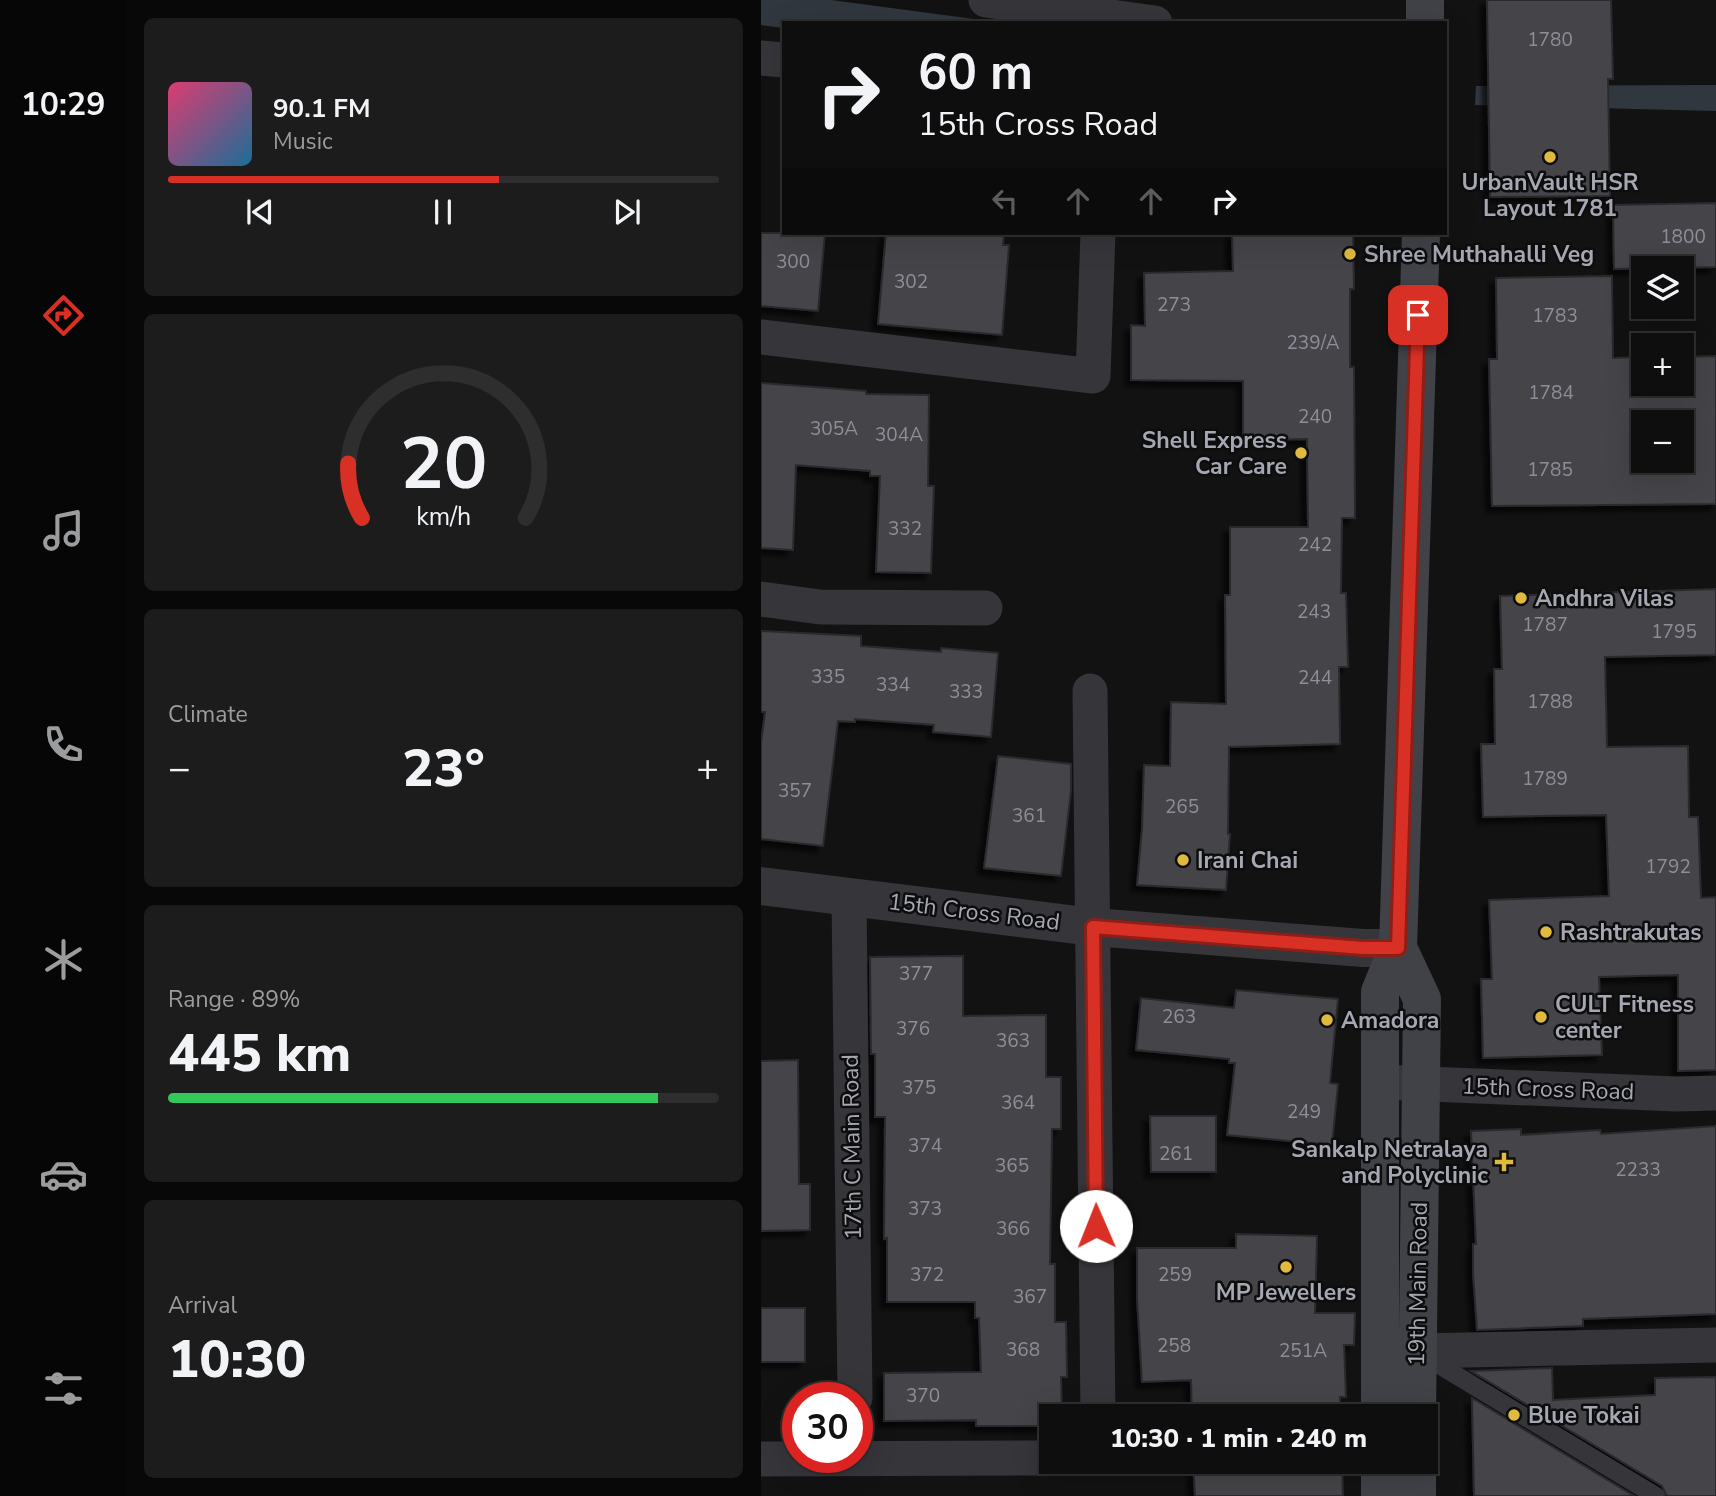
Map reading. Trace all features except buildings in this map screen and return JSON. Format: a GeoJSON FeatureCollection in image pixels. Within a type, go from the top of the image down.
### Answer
{"type":"FeatureCollection","features":[{"type":"Feature","properties":{"kind":"main road"},"geometry":{"type":"LineString","coordinates":[[1425,0],[1425,21]]}},
{"type":"Feature","properties":{"kind":"main road","name":"19th Main Road"},"geometry":{"type":"LineString","coordinates":[[1380,1404],[1380,992],[1398,948],[1421,235]]}},
{"type":"Feature","properties":{"kind":"main road","name":"19th Main Road"},"geometry":{"type":"LineString","coordinates":[[1398,948],[1422,999],[1417,1404]]}},
{"type":"Feature","properties":{"kind":"main road"},"geometry":{"type":"LineString","coordinates":[[1380,1474],[1380,1496]]}},
{"type":"Feature","properties":{"kind":"main road"},"geometry":{"type":"LineString","coordinates":[[1417,1474],[1417,1496]]}},
{"type":"Feature","properties":{"kind":"street"},"geometry":{"type":"LineString","coordinates":[[986,0],[1081,6],[1146,21]]}},
{"type":"Feature","properties":{"kind":"street"},"geometry":{"type":"LineString","coordinates":[[761,58],[782,60]]}},
{"type":"Feature","properties":{"kind":"street"},"geometry":{"type":"LineString","coordinates":[[761,337],[1093,376],[1098,235]]}},
{"type":"Feature","properties":{"kind":"street"},"geometry":{"type":"LineString","coordinates":[[761,599],[820,607],[985,608]]}},
{"type":"Feature","properties":{"kind":"street"},"geometry":{"type":"LineString","coordinates":[[1090,691],[1098,1404]]}},
{"type":"Feature","properties":{"kind":"street","name":"15th Cross Road"},"geometry":{"type":"LineString","coordinates":[[761,886],[1093,927],[1363,948],[1398,948]]}},
{"type":"Feature","properties":{"kind":"street","name":"17th C Main Road"},"geometry":{"type":"LineString","coordinates":[[849,897],[855,1382]]}},
{"type":"Feature","properties":{"kind":"street","name":"15th Cross Road"},"geometry":{"type":"LineString","coordinates":[[1380,1082],[1677,1094],[1716,1093]]}},
{"type":"Feature","properties":{"kind":"street"},"geometry":{"type":"LineString","coordinates":[[1417,1351],[1716,1345]]}},
{"type":"Feature","properties":{"kind":"street"},"geometry":{"type":"LineString","coordinates":[[873,1458],[1039,1458]]}},
{"type":"Feature","properties":{"kind":"street"},"geometry":{"type":"LineString","coordinates":[[761,1459],[782,1459]]}},
{"type":"Feature","properties":{"kind":"lane"},"geometry":{"type":"LineString","coordinates":[[1417,1351],[1656,1496]]}},
{"type":"Feature","properties":{"kind":"shaded area"},"geometry":{"type":"Polygon","coordinates":[[[761,0],[831,0],[989,21],[782,21],[782,28],[761,25],[761,0]]]}},
{"type":"Feature","properties":{"kind":"shaded area"},"geometry":{"type":"Polygon","coordinates":[[[1716,85],[1716,111],[1475,105],[1476,86],[1716,85]]]}},
{"type":"Feature","properties":{"kind":"place","name":"UrbanVault HSR Layout 1781"},"geometry":{"type":"Point","coordinates":[1550,157]}},
{"type":"Feature","properties":{"kind":"place","name":"Shree Muthahalli Veg"},"geometry":{"type":"Point","coordinates":[1350,254]}},
{"type":"Feature","properties":{"kind":"place","name":"Shell Express Car Care"},"geometry":{"type":"Point","coordinates":[1301,453]}},
{"type":"Feature","properties":{"kind":"place","name":"Andhra Vilas"},"geometry":{"type":"Point","coordinates":[1521,598]}},
{"type":"Feature","properties":{"kind":"place","name":"Irani Chai"},"geometry":{"type":"Point","coordinates":[1183,860]}},
{"type":"Feature","properties":{"kind":"place","name":"Rashtrakutas"},"geometry":{"type":"Point","coordinates":[1546,932]}},
{"type":"Feature","properties":{"kind":"place","name":"CULT Fitness center"},"geometry":{"type":"Point","coordinates":[1541,1017]}},
{"type":"Feature","properties":{"kind":"place","name":"Amadora"},"geometry":{"type":"Point","coordinates":[1327,1020]}},
{"type":"Feature","properties":{"kind":"place","name":"Sankalp Netralaya and Polyclinic"},"geometry":{"type":"Point","coordinates":[1504,1162]}},
{"type":"Feature","properties":{"kind":"place","name":"MP Jewellers"},"geometry":{"type":"Point","coordinates":[1286,1267]}},
{"type":"Feature","properties":{"kind":"place","name":"Blue Tokai"},"geometry":{"type":"Point","coordinates":[1514,1415]}},
{"type":"Feature","properties":{"kind":"route"},"geometry":{"type":"LineString","coordinates":[[1096,1226],[1093,927],[1363,948],[1398,948],[1418,315]]}}]}
